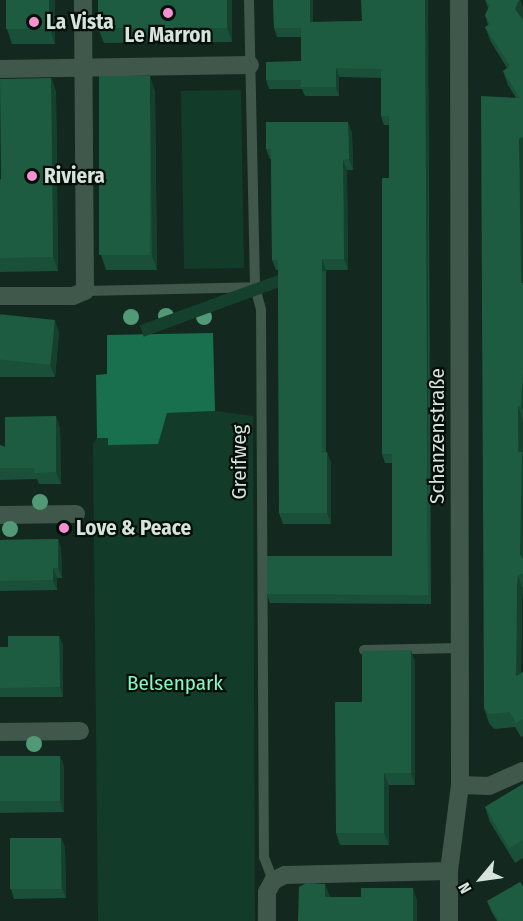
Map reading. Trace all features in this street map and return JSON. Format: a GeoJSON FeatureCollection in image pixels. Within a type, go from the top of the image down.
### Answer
{"type":"FeatureCollection","features":[{"type":"Feature","properties":{"kind":"street"},"geometry":{"type":"LineString","coordinates":[[0,296],[73,296],[85,291],[83,0]]}},
{"type":"Feature","properties":{"kind":"street","name":"Schanzenstraße"},"geometry":{"type":"LineString","coordinates":[[449,921],[449,871],[460,785],[459,0]]}},
{"type":"Feature","properties":{"kind":"street"},"geometry":{"type":"LineString","coordinates":[[0,69],[250,65]]}},
{"type":"Feature","properties":{"kind":"street"},"geometry":{"type":"LineString","coordinates":[[0,515],[76,514]]}},
{"type":"Feature","properties":{"kind":"street"},"geometry":{"type":"LineString","coordinates":[[0,732],[80,731]]}},
{"type":"Feature","properties":{"kind":"street"},"geometry":{"type":"LineString","coordinates":[[460,785],[489,786],[523,771]]}},
{"type":"Feature","properties":{"kind":"street"},"geometry":{"type":"LineString","coordinates":[[273,881],[296,873],[449,871]]}},
{"type":"Feature","properties":{"kind":"street","name":"Greifweg"},"geometry":{"type":"LineString","coordinates":[[267,921],[267,892],[273,881]]}},
{"type":"Feature","properties":{"kind":"lane","name":"Greifweg"},"geometry":{"type":"LineString","coordinates":[[249,0],[255,288],[261,310],[264,857],[273,881]]}},
{"type":"Feature","properties":{"kind":"lane"},"geometry":{"type":"LineString","coordinates":[[85,291],[255,288]]}},
{"type":"Feature","properties":{"kind":"lane"},"geometry":{"type":"LineString","coordinates":[[364,650],[460,648]]}},
{"type":"Feature","properties":{"kind":"green space"},"geometry":{"type":"Polygon","coordinates":[[[241,90],[244,268],[184,269],[181,91],[241,90]]]}},
{"type":"Feature","properties":{"kind":"green space","name":"Belsenpark"},"geometry":{"type":"Polygon","coordinates":[[[215,411],[253,416],[255,921],[98,921],[93,444],[97,438],[108,438],[108,445],[167,413],[215,411]]]}},
{"type":"Feature","properties":{"kind":"shaded area"},"geometry":{"type":"Polygon","coordinates":[[[213,333],[215,411],[167,413],[158,444],[108,445],[108,438],[97,438],[96,375],[107,374],[107,335],[213,333]]]}},
{"type":"Feature","properties":{"kind":"building"},"geometry":{"type":"Polygon","coordinates":[[[6,0],[49,0],[49,29],[6,29],[6,0]]]}},
{"type":"Feature","properties":{"kind":"building","name":"Le Marron"},"geometry":{"type":"Polygon","coordinates":[[[98,0],[227,0],[227,28],[98,28],[98,0]]]}},
{"type":"Feature","properties":{"kind":"building"},"geometry":{"type":"Polygon","coordinates":[[[273,0],[310,0],[310,22],[362,21],[361,0],[425,0],[428,595],[267,594],[267,556],[392,556],[392,454],[382,454],[382,178],[389,178],[389,116],[381,116],[381,69],[336,68],[336,87],[301,87],[301,80],[266,80],[266,62],[301,61],[301,28],[274,28],[273,0]]]}},
{"type":"Feature","properties":{"kind":"building"},"geometry":{"type":"Polygon","coordinates":[[[486,0],[519,0],[515,9],[523,20],[523,137],[519,139],[523,372],[521,406],[518,406],[518,452],[522,452],[520,555],[523,559],[523,574],[518,575],[517,585],[516,676],[523,672],[523,719],[516,723],[510,712],[489,714],[484,708],[481,96],[520,98],[503,71],[510,66],[485,27],[490,24],[485,15],[490,6],[486,0]]]}},
{"type":"Feature","properties":{"kind":"building","name":"Riviera"},"geometry":{"type":"Polygon","coordinates":[[[99,76],[150,76],[150,255],[99,255],[99,76]]]}},
{"type":"Feature","properties":{"kind":"building","name":"Riviera"},"geometry":{"type":"Polygon","coordinates":[[[51,78],[53,257],[0,258],[0,79],[51,78]]]}},
{"type":"Feature","properties":{"kind":"building"},"geometry":{"type":"Polygon","coordinates":[[[266,122],[348,122],[349,159],[343,160],[344,259],[322,259],[322,453],[327,452],[327,513],[279,513],[278,260],[272,260],[271,149],[266,149],[266,122]]]}},
{"type":"Feature","properties":{"kind":"building"},"geometry":{"type":"Polygon","coordinates":[[[0,314],[55,320],[50,365],[0,359],[0,314]]]}},
{"type":"Feature","properties":{"kind":"building"},"geometry":{"type":"Polygon","coordinates":[[[56,416],[56,472],[35,473],[34,468],[0,468],[0,445],[5,447],[5,417],[56,416]]]}},
{"type":"Feature","properties":{"kind":"building"},"geometry":{"type":"Polygon","coordinates":[[[58,539],[58,568],[53,568],[53,580],[0,581],[0,540],[58,539]]]}},
{"type":"Feature","properties":{"kind":"building"},"geometry":{"type":"Polygon","coordinates":[[[8,636],[59,636],[60,687],[0,688],[0,647],[8,647],[8,636]]]}},
{"type":"Feature","properties":{"kind":"building"},"geometry":{"type":"Polygon","coordinates":[[[411,650],[411,773],[384,773],[384,833],[336,833],[335,702],[362,702],[362,651],[411,650]]]}},
{"type":"Feature","properties":{"kind":"building"},"geometry":{"type":"Polygon","coordinates":[[[0,756],[60,756],[60,801],[0,801],[0,756]]]}},
{"type":"Feature","properties":{"kind":"building"},"geometry":{"type":"Polygon","coordinates":[[[523,784],[523,840],[509,848],[485,807],[523,784]]]}},
{"type":"Feature","properties":{"kind":"building"},"geometry":{"type":"Polygon","coordinates":[[[10,838],[61,838],[61,889],[10,889],[10,838]]]}},
{"type":"Feature","properties":{"kind":"building"},"geometry":{"type":"Polygon","coordinates":[[[520,882],[523,886],[523,921],[499,921],[487,901],[520,882]]]}},
{"type":"Feature","properties":{"kind":"building"},"geometry":{"type":"Polygon","coordinates":[[[306,883],[325,884],[325,897],[361,897],[361,888],[413,888],[413,921],[298,921],[299,887],[306,883]]]}},
{"type":"Feature","properties":{"kind":"place","name":"Le Marron"},"geometry":{"type":"Point","coordinates":[168,13]}},
{"type":"Feature","properties":{"kind":"place","name":"La Vista"},"geometry":{"type":"Point","coordinates":[34,22]}},
{"type":"Feature","properties":{"kind":"place","name":"Riviera"},"geometry":{"type":"Point","coordinates":[32,176]}},
{"type":"Feature","properties":{"kind":"place","name":"Love & Peace"},"geometry":{"type":"Point","coordinates":[64,528]}}]}
